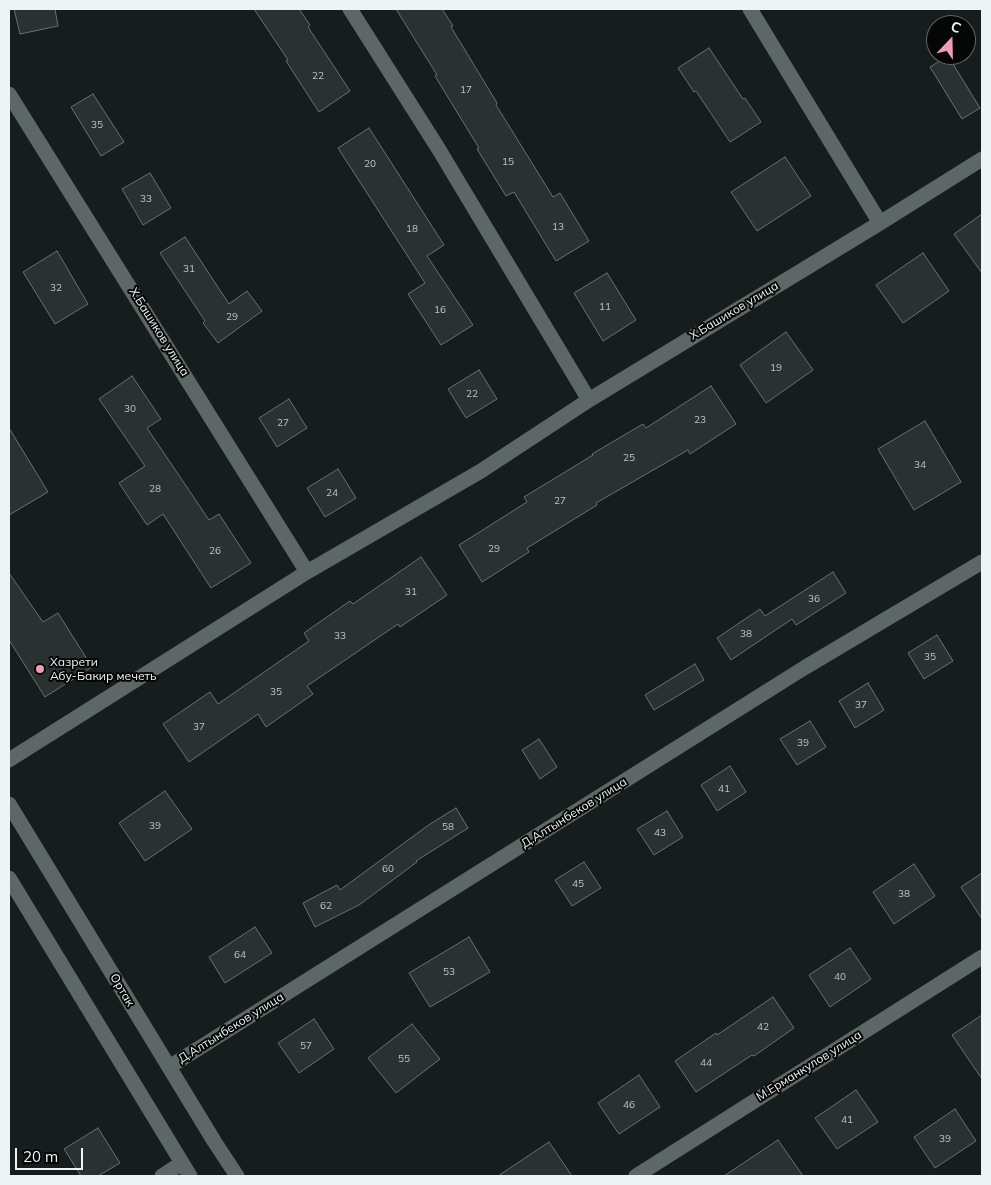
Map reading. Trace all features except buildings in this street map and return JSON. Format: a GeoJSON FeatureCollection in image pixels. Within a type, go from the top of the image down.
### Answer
{"type":"FeatureCollection","features":[{"type":"Feature","properties":{"kind":"street"},"geometry":{"type":"LineString","coordinates":[[350,9],[438,148],[589,400]]}},
{"type":"Feature","properties":{"kind":"street"},"geometry":{"type":"LineString","coordinates":[[750,9],[880,223]]}},
{"type":"Feature","properties":{"kind":"street","name":"Х.Башиков улица"},"geometry":{"type":"LineString","coordinates":[[9,94],[307,572]]}},
{"type":"Feature","properties":{"kind":"street","name":"Х.Башиков улица"},"geometry":{"type":"LineString","coordinates":[[9,760],[307,572],[480,471],[589,400],[982,159]]}},
{"type":"Feature","properties":{"kind":"street","name":"Д.Алтынбеков улица"},"geometry":{"type":"LineString","coordinates":[[169,1067],[804,668],[982,562]]}},
{"type":"Feature","properties":{"kind":"street","name":"Ортак"},"geometry":{"type":"LineString","coordinates":[[9,804],[237,1176]]}},
{"type":"Feature","properties":{"kind":"street"},"geometry":{"type":"LineString","coordinates":[[9,879],[190,1176]]}},
{"type":"Feature","properties":{"kind":"street","name":"М.Ерманкулов улица"},"geometry":{"type":"LineString","coordinates":[[636,1176],[982,957]]}},
{"type":"Feature","properties":{"kind":"street"},"geometry":{"type":"LineString","coordinates":[[162,1176],[182,1163]]}},
{"type":"Feature","properties":{"kind":"place","name":"Хазрети Абу-Бакир мечеть"},"geometry":{"type":"Point","coordinates":[40,669]}}]}
